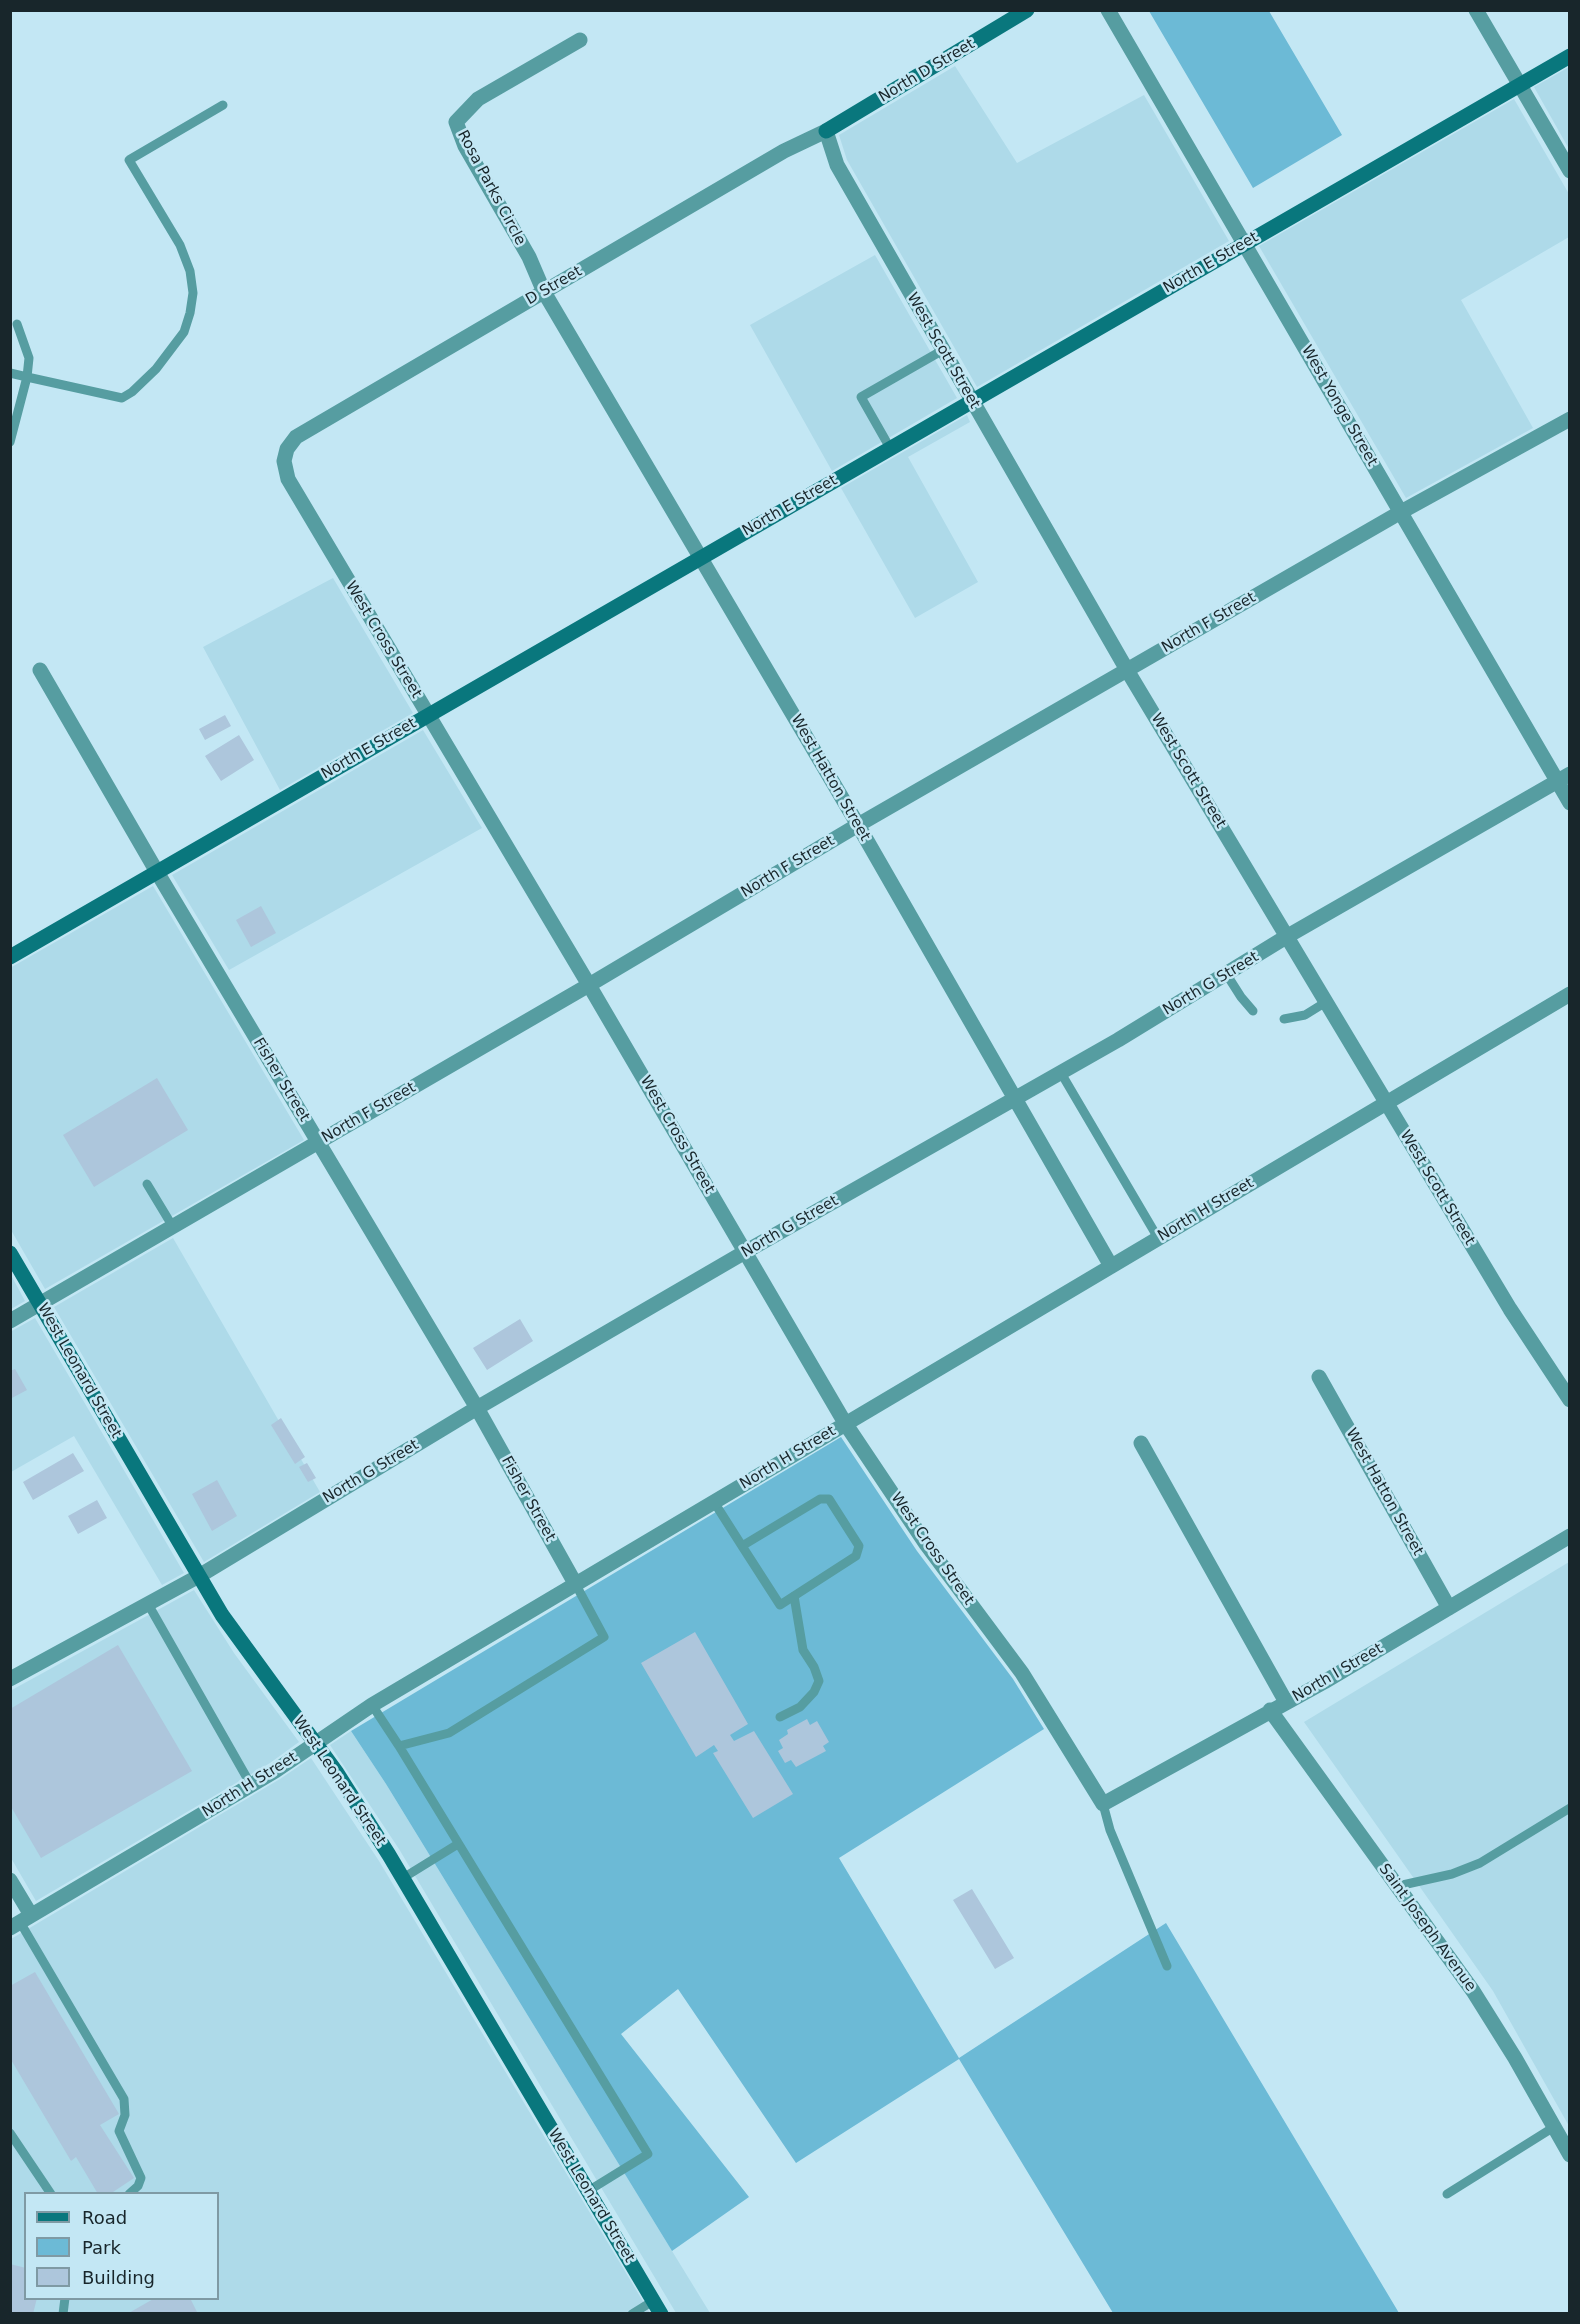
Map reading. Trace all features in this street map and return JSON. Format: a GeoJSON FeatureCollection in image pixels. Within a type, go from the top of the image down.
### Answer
{"type":"FeatureCollection","features":[{"type":"Feature","properties":{"kind":"street","name":"North D Street"},"geometry":{"type":"LineString","coordinates":[[826,131],[1027,10]]}},
{"type":"Feature","properties":{"kind":"street","name":"West Yonge Street"},"geometry":{"type":"LineString","coordinates":[[1108,10],[1401,512],[1563,778],[1569,803]]}},
{"type":"Feature","properties":{"kind":"street"},"geometry":{"type":"LineString","coordinates":[[1476,10],[1569,171]]}},
{"type":"Feature","properties":{"kind":"street","name":"Rosa Parks Circle"},"geometry":{"type":"LineString","coordinates":[[544,292],[529,257],[465,146],[456,122],[477,99],[580,40]]}},
{"type":"Feature","properties":{"kind":"street","name":"North E Street"},"geometry":{"type":"LineString","coordinates":[[10,957],[1569,56]]}},
{"type":"Feature","properties":{"kind":"street","name":"D Street"},"geometry":{"type":"LineString","coordinates":[[287,449],[296,437],[784,151],[826,131]]}},
{"type":"Feature","properties":{"kind":"street","name":"West Scott Street"},"geometry":{"type":"LineString","coordinates":[[826,131],[837,165],[1128,670],[1510,1309],[1569,1400]]}},
{"type":"Feature","properties":{"kind":"street","name":"West Hatton Street"},"geometry":{"type":"LineString","coordinates":[[544,292],[858,825],[1110,1266]]}},
{"type":"Feature","properties":{"kind":"street","name":"North F Street"},"geometry":{"type":"LineString","coordinates":[[10,1321],[590,985],[858,825],[1401,512],[1569,419]]}},
{"type":"Feature","properties":{"kind":"street","name":"West Cross Street"},"geometry":{"type":"LineString","coordinates":[[287,449],[284,460],[288,479],[590,985],[845,1423],[926,1544],[1022,1673],[1103,1804]]}},
{"type":"Feature","properties":{"kind":"street","name":"Fisher Street"},"geometry":{"type":"LineString","coordinates":[[40,670],[477,1408],[576,1585]]}},
{"type":"Feature","properties":{"kind":"street","name":"North G Street"},"geometry":{"type":"LineString","coordinates":[[10,1679],[199,1576],[477,1408],[1061,1072],[1227,975],[1286,937],[1563,778]]}},
{"type":"Feature","properties":{"kind":"street","name":"North H Street"},"geometry":{"type":"LineString","coordinates":[[20,1922],[251,1785],[372,1705],[1569,994]]}},
{"type":"Feature","properties":{"kind":"street","name":"West Leonard Street"},"geometry":{"type":"LineString","coordinates":[[10,1253],[243,1647],[337,1773],[403,1878],[657,2307]]}},
{"type":"Feature","properties":{"kind":"street","name":"West Hatton Street"},"geometry":{"type":"LineString","coordinates":[[1318,1377],[1449,1608]]}},
{"type":"Feature","properties":{"kind":"street"},"geometry":{"type":"LineString","coordinates":[[1141,1443],[1286,1702]]}},
{"type":"Feature","properties":{"kind":"street","name":"North I Street"},"geometry":{"type":"LineString","coordinates":[[1103,1804],[1286,1702],[1569,1536]]}},
{"type":"Feature","properties":{"kind":"street","name":"Saint Joseph Avenue"},"geometry":{"type":"LineString","coordinates":[[1270,1710],[1473,1991],[1515,2058],[1569,2155]]}},
{"type":"Feature","properties":{"kind":"street"},"geometry":{"type":"LineString","coordinates":[[10,1880],[20,1922]]}},
{"type":"Feature","properties":{"kind":"lane"},"geometry":{"type":"LineString","coordinates":[[10,373],[122,398],[132,392],[156,369],[173,348],[184,332],[190,313],[193,293],[190,271],[180,245],[129,160],[223,105]]}},
{"type":"Feature","properties":{"kind":"lane"},"geometry":{"type":"LineString","coordinates":[[10,442],[30,358],[17,324]]}},
{"type":"Feature","properties":{"kind":"lane"},"geometry":{"type":"LineString","coordinates":[[890,448],[861,397],[943,350]]}},
{"type":"Feature","properties":{"kind":"lane"},"geometry":{"type":"LineString","coordinates":[[1227,975],[1253,1011]]}},
{"type":"Feature","properties":{"kind":"lane"},"geometry":{"type":"LineString","coordinates":[[1284,1019],[1305,1016],[1326,1002]]}},
{"type":"Feature","properties":{"kind":"lane"},"geometry":{"type":"LineString","coordinates":[[1061,1072],[1158,1238]]}},
{"type":"Feature","properties":{"kind":"lane"},"geometry":{"type":"LineString","coordinates":[[147,1184],[173,1227]]}},
{"type":"Feature","properties":{"kind":"lane"},"geometry":{"type":"LineString","coordinates":[[714,1502],[742,1546],[780,1605],[856,1556],[859,1546],[830,1499],[820,1499],[742,1546]]}},
{"type":"Feature","properties":{"kind":"lane"},"geometry":{"type":"LineString","coordinates":[[399,1746],[449,1733],[604,1637],[576,1585]]}},
{"type":"Feature","properties":{"kind":"lane"},"geometry":{"type":"LineString","coordinates":[[780,1717],[800,1707],[814,1692],[819,1681],[814,1667],[803,1650],[794,1596]]}},
{"type":"Feature","properties":{"kind":"lane"},"geometry":{"type":"LineString","coordinates":[[148,1604],[251,1785]]}},
{"type":"Feature","properties":{"kind":"lane"},"geometry":{"type":"LineString","coordinates":[[372,1705],[648,2154],[588,2191]]}},
{"type":"Feature","properties":{"kind":"lane"},"geometry":{"type":"LineString","coordinates":[[1103,1804],[1110,1830],[1167,1966]]}},
{"type":"Feature","properties":{"kind":"lane"},"geometry":{"type":"LineString","coordinates":[[1398,1887],[1452,1874],[1480,1863],[1569,1808]]}},
{"type":"Feature","properties":{"kind":"lane"},"geometry":{"type":"LineString","coordinates":[[403,1878],[458,1844]]}},
{"type":"Feature","properties":{"kind":"lane"},"geometry":{"type":"LineString","coordinates":[[20,1922],[124,2099],[125,2115],[119,2131],[141,2178],[138,2186],[130,2192]]}},
{"type":"Feature","properties":{"kind":"lane"},"geometry":{"type":"LineString","coordinates":[[1447,2194],[1554,2127]]}},
{"type":"Feature","properties":{"kind":"lane"},"geometry":{"type":"LineString","coordinates":[[10,2133],[50,2192]]}},
{"type":"Feature","properties":{"kind":"lane"},"geometry":{"type":"LineString","coordinates":[[632,2313],[657,2307]]}},
{"type":"Feature","properties":{"kind":"shaded area"},"geometry":{"type":"Polygon","coordinates":[[[955,66],[1017,163],[1144,95],[1229,241],[977,387],[847,160],[839,135],[955,66]]]}},
{"type":"Feature","properties":{"kind":"shaded area"},"geometry":{"type":"Polygon","coordinates":[[[1569,67],[1569,149],[1534,87],[1569,67]]]}},
{"type":"Feature","properties":{"kind":"shaded area"},"geometry":{"type":"Polygon","coordinates":[[[1514,99],[1569,194],[1569,237],[1461,300],[1533,428],[1406,498],[1259,246],[1514,99]]]}},
{"type":"Feature","properties":{"kind":"shaded area"},"geometry":{"type":"Polygon","coordinates":[[[875,255],[957,398],[832,471],[750,325],[875,255]]]}},
{"type":"Feature","properties":{"kind":"shaded area"},"geometry":{"type":"Polygon","coordinates":[[[967,415],[970,422],[908,457],[978,582],[915,618],[841,488],[967,415]]]}},
{"type":"Feature","properties":{"kind":"shaded area"},"geometry":{"type":"Polygon","coordinates":[[[333,578],[413,713],[280,790],[203,647],[333,578]]]}},
{"type":"Feature","properties":{"kind":"shaded area"},"geometry":{"type":"Polygon","coordinates":[[[423,730],[482,828],[229,970],[172,875],[423,730]]]}},
{"type":"Feature","properties":{"kind":"shaded area"},"geometry":{"type":"Polygon","coordinates":[[[153,886],[304,1140],[45,1289],[11,1230],[10,968],[153,886]]]}},
{"type":"Feature","properties":{"kind":"shaded area"},"geometry":{"type":"Polygon","coordinates":[[[173,1238],[320,1492],[204,1562],[54,1307],[173,1238]]]}},
{"type":"Feature","properties":{"kind":"shaded area"},"geometry":{"type":"Polygon","coordinates":[[[11,1275],[25,1301],[10,1309],[11,1275]]]}},
{"type":"Feature","properties":{"kind":"shaded area"},"geometry":{"type":"Polygon","coordinates":[[[35,1318],[184,1573],[162,1585],[74,1436],[11,1472],[10,1332],[35,1318]]]}},
{"type":"Feature","properties":{"kind":"shaded area"},"geometry":{"type":"Polygon","coordinates":[[[1569,1562],[1569,2126],[1493,1991],[1304,1722],[1569,1562]]]}},
{"type":"Feature","properties":{"kind":"shaded area"},"geometry":{"type":"Polygon","coordinates":[[[194,1590],[234,1653],[299,1742],[270,1763],[36,1901],[11,1858],[10,1691],[194,1590]]]}},
{"type":"Feature","properties":{"kind":"shaded area"},"geometry":{"type":"Polygon","coordinates":[[[351,1731],[386,1784],[710,2313],[676,2313],[399,1849],[330,1745],[351,1731]]]}},
{"type":"Feature","properties":{"kind":"shaded area"},"geometry":{"type":"Polygon","coordinates":[[[311,1758],[379,1861],[650,2313],[11,2314],[11,1939],[280,1779],[311,1758]]]}},
{"type":"Feature","properties":{"kind":"green space"},"geometry":{"type":"Polygon","coordinates":[[[1149,11],[1269,11],[1342,135],[1253,188],[1149,11]]]}},
{"type":"Feature","properties":{"kind":"green space"},"geometry":{"type":"Polygon","coordinates":[[[841,1437],[917,1551],[1013,1679],[1044,1729],[839,1858],[959,2058],[1166,1923],[1399,2313],[1113,2313],[959,2059],[796,2163],[678,1989],[621,2034],[749,2197],[672,2251],[386,1784],[351,1731],[841,1437]]]}},
{"type":"Feature","properties":{"kind":"building"},"geometry":{"type":"Polygon","coordinates":[[[225,715],[231,726],[205,740],[199,729],[225,715]]]}},
{"type":"Feature","properties":{"kind":"building"},"geometry":{"type":"Polygon","coordinates":[[[239,735],[254,760],[221,781],[205,756],[239,735]]]}},
{"type":"Feature","properties":{"kind":"building"},"geometry":{"type":"Polygon","coordinates":[[[261,906],[276,933],[251,947],[236,920],[261,906]]]}},
{"type":"Feature","properties":{"kind":"building"},"geometry":{"type":"Polygon","coordinates":[[[157,1078],[188,1130],[94,1187],[63,1135],[157,1078]]]}},
{"type":"Feature","properties":{"kind":"building"},"geometry":{"type":"Polygon","coordinates":[[[520,1319],[533,1341],[487,1370],[473,1348],[520,1319]]]}},
{"type":"Feature","properties":{"kind":"building"},"geometry":{"type":"Polygon","coordinates":[[[15,1369],[27,1390],[10,1399],[10,1371],[15,1369]]]}},
{"type":"Feature","properties":{"kind":"building"},"geometry":{"type":"Polygon","coordinates":[[[281,1418],[305,1457],[295,1464],[271,1425],[281,1418]]]}},
{"type":"Feature","properties":{"kind":"building"},"geometry":{"type":"Polygon","coordinates":[[[73,1453],[84,1471],[33,1500],[23,1482],[73,1453]]]}},
{"type":"Feature","properties":{"kind":"building"},"geometry":{"type":"Polygon","coordinates":[[[307,1463],[316,1478],[308,1482],[299,1467],[307,1463]]]}},
{"type":"Feature","properties":{"kind":"building"},"geometry":{"type":"Polygon","coordinates":[[[217,1480],[237,1516],[212,1531],[192,1494],[217,1480]]]}},
{"type":"Feature","properties":{"kind":"building"},"geometry":{"type":"Polygon","coordinates":[[[97,1500],[107,1518],[78,1534],[68,1516],[97,1500]]]}},
{"type":"Feature","properties":{"kind":"building"},"geometry":{"type":"Polygon","coordinates":[[[695,1632],[748,1724],[730,1735],[734,1741],[754,1731],[793,1794],[753,1818],[713,1753],[718,1751],[714,1745],[696,1757],[641,1663],[695,1632]]]}},
{"type":"Feature","properties":{"kind":"building"},"geometry":{"type":"Polygon","coordinates":[[[118,1645],[192,1771],[41,1858],[10,1805],[10,1709],[118,1645]]]}},
{"type":"Feature","properties":{"kind":"building"},"geometry":{"type":"Polygon","coordinates":[[[807,1719],[810,1725],[817,1721],[829,1742],[823,1746],[826,1751],[796,1767],[791,1760],[785,1763],[778,1751],[783,1748],[779,1740],[788,1734],[787,1730],[807,1719]]]}},
{"type":"Feature","properties":{"kind":"building"},"geometry":{"type":"Polygon","coordinates":[[[972,1889],[1014,1958],[995,1969],[953,1900],[972,1889]]]}},
{"type":"Feature","properties":{"kind":"building"},"geometry":{"type":"Polygon","coordinates":[[[35,1972],[119,2114],[100,2125],[134,2178],[113,2192],[97,2192],[76,2157],[71,2161],[10,2058],[10,1986],[35,1972]]]}},
{"type":"Feature","properties":{"kind":"building"},"geometry":{"type":"Polygon","coordinates":[[[10,2264],[24,2268],[24,2300],[36,2300],[33,2314],[10,2314],[10,2264]]]}},
{"type":"Feature","properties":{"kind":"building"},"geometry":{"type":"Polygon","coordinates":[[[152,2300],[191,2300],[198,2314],[127,2314],[152,2300]]]}}]}
